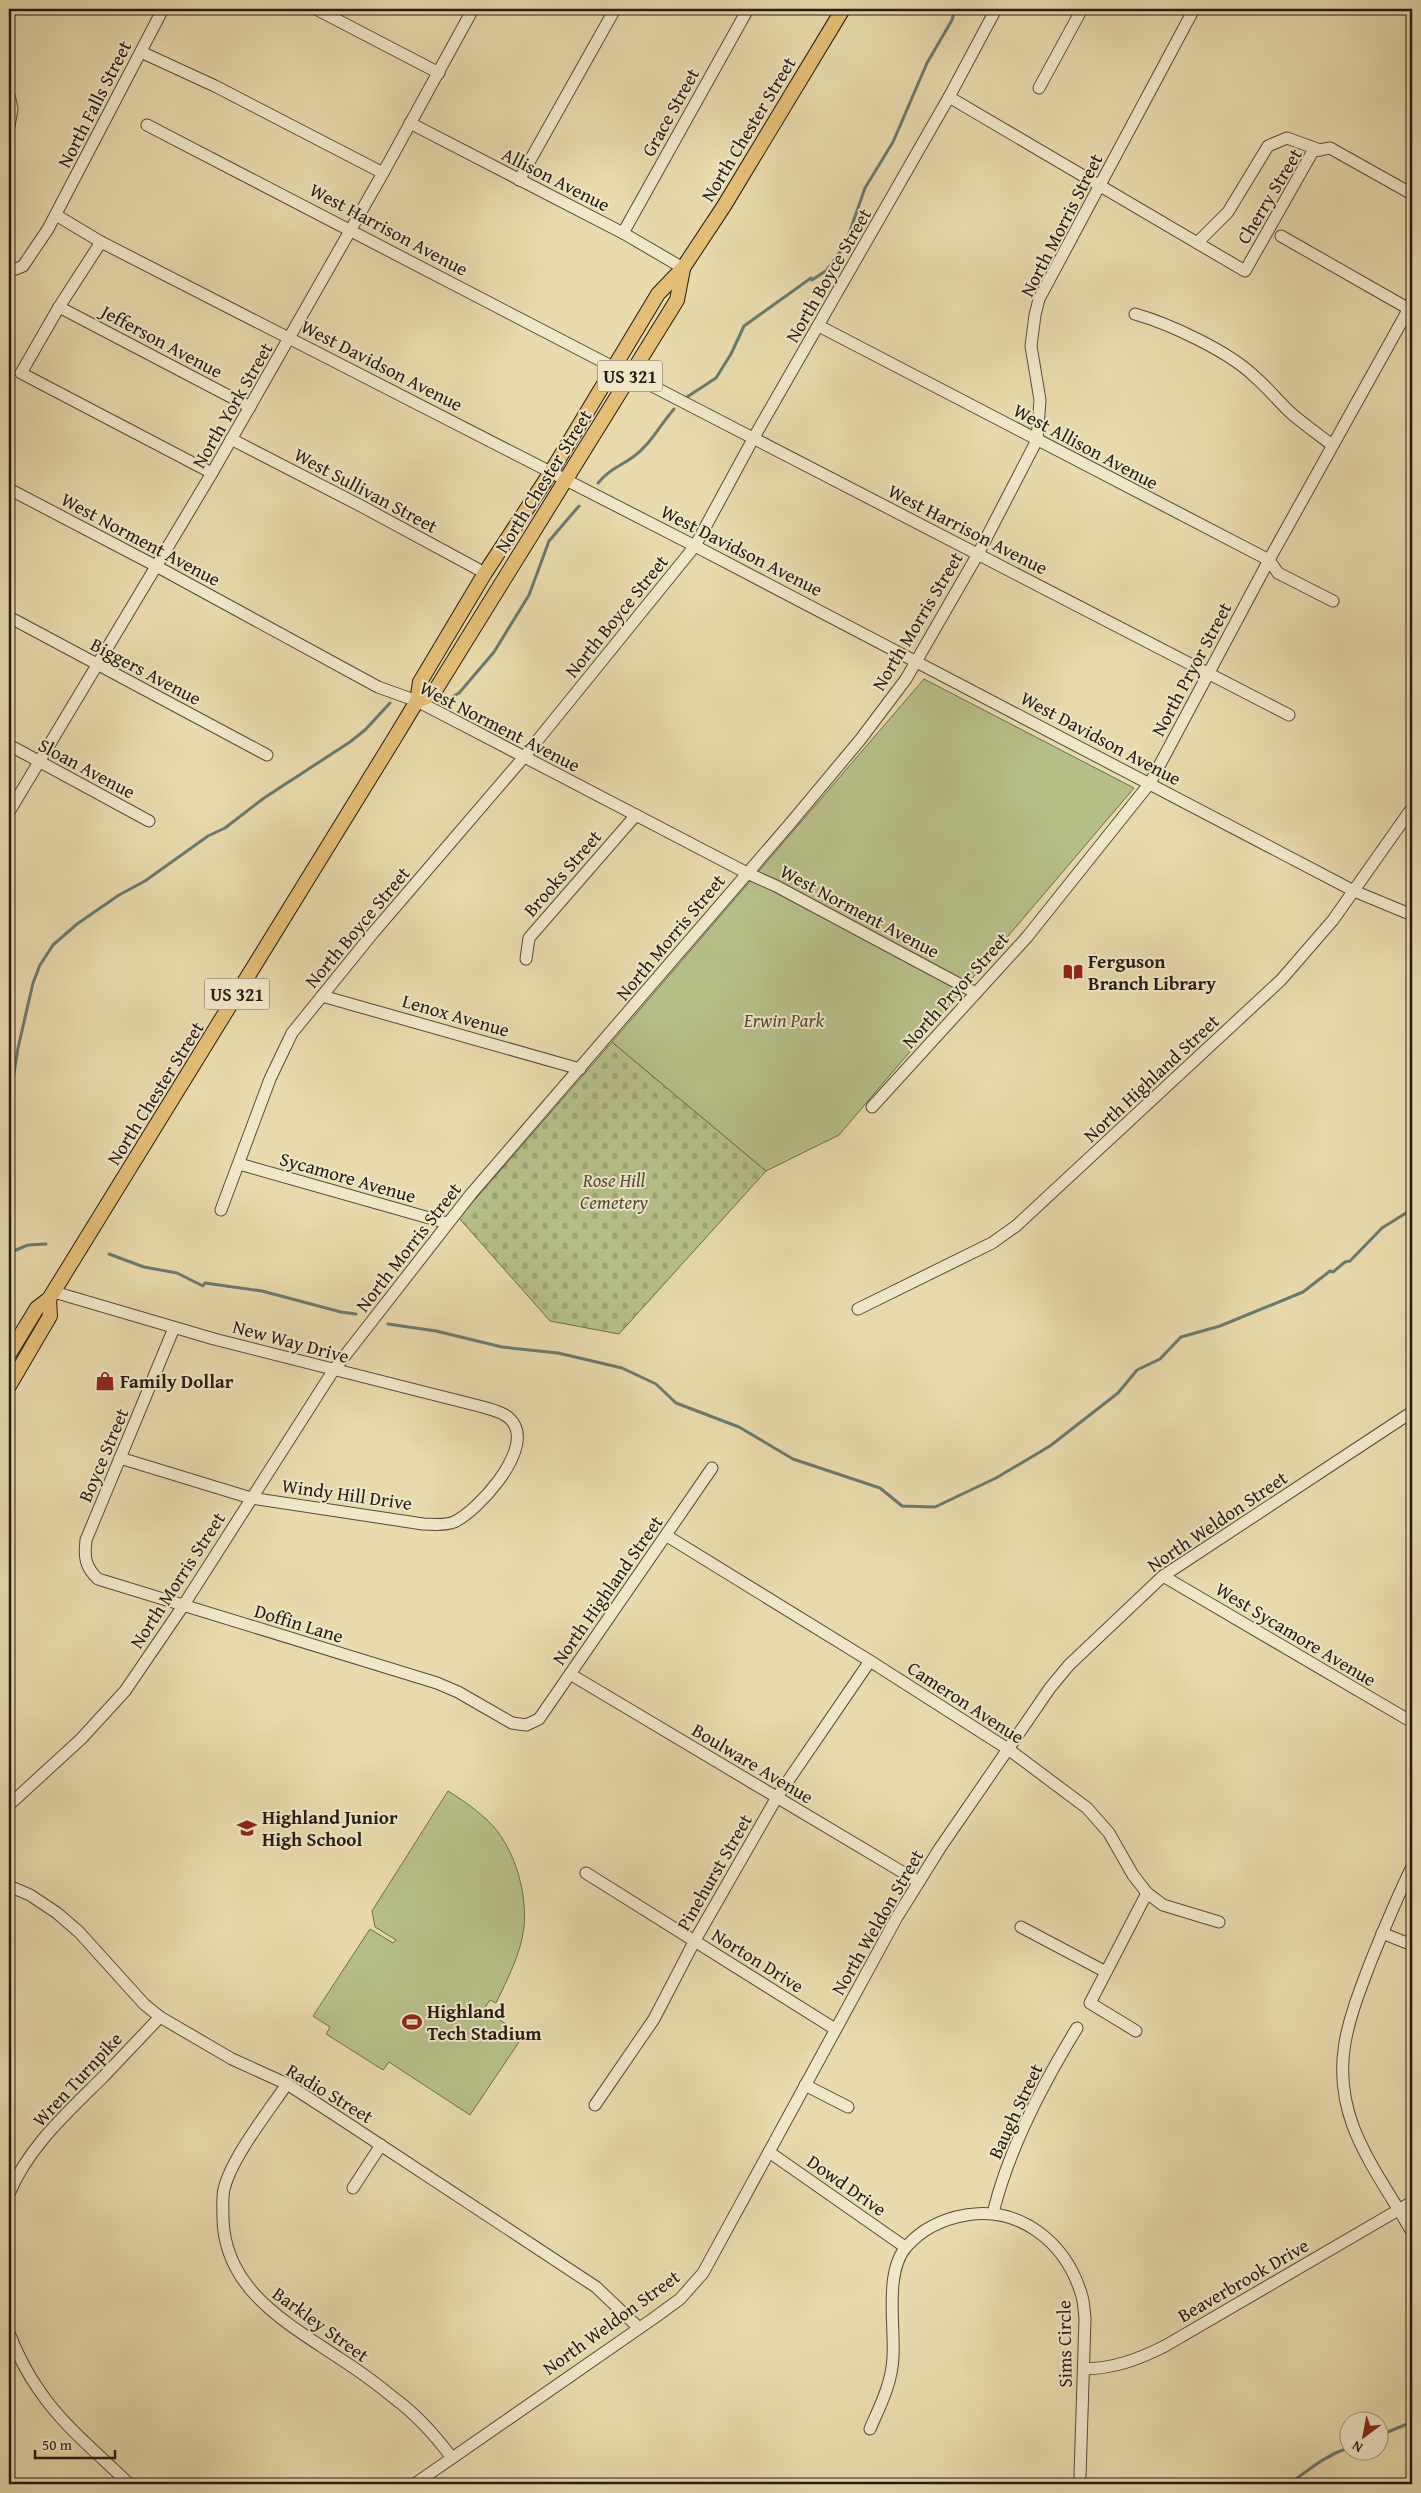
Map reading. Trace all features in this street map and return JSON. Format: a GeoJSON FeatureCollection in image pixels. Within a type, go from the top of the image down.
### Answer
{"type":"FeatureCollection","features":[{"type":"Feature","properties":{"kind":"main road","name":"North Chester Street"},"geometry":{"type":"LineString","coordinates":[[9,1354],[37,1308],[51,1295],[417,701],[420,682],[485,573],[551,472],[658,294],[683,268],[724,206],[843,9]]}},
{"type":"Feature","properties":{"kind":"main road","name":"North Chester Street"},"geometry":{"type":"LineString","coordinates":[[417,701],[433,694],[564,479],[631,375],[677,300],[683,268]]}},
{"type":"Feature","properties":{"kind":"main road","name":"North Chester Street"},"geometry":{"type":"LineString","coordinates":[[9,1386],[50,1316],[51,1295]]}},
{"type":"Feature","properties":{"kind":"street"},"geometry":{"type":"LineString","coordinates":[[148,9],[161,12]]}},
{"type":"Feature","properties":{"kind":"street"},"geometry":{"type":"LineString","coordinates":[[316,9],[439,73]]}},
{"type":"Feature","properties":{"kind":"street"},"geometry":{"type":"LineString","coordinates":[[518,180],[615,9]]}},
{"type":"Feature","properties":{"kind":"street","name":"Grace Street"},"geometry":{"type":"LineString","coordinates":[[623,233],[748,9]]}},
{"type":"Feature","properties":{"kind":"street","name":"North Boyce Street"},"geometry":{"type":"LineString","coordinates":[[221,1210],[283,1048],[292,1033],[524,757],[695,546],[753,439],[949,97],[996,9]]}},
{"type":"Feature","properties":{"kind":"street"},"geometry":{"type":"LineString","coordinates":[[1039,88],[1082,9]]}},
{"type":"Feature","properties":{"kind":"street","name":"North Morris Street"},"geometry":{"type":"LineString","coordinates":[[9,1805],[81,1739],[125,1691],[183,1606],[333,1371],[447,1223],[860,740],[917,662],[978,554],[1037,440],[1040,400],[1031,346],[1039,299],[1194,9]]}},
{"type":"Feature","properties":{"kind":"street","name":"North York Street"},"geometry":{"type":"LineString","coordinates":[[9,812],[291,338],[439,73],[469,10]]}},
{"type":"Feature","properties":{"kind":"street","name":"North Falls Street"},"geometry":{"type":"LineString","coordinates":[[9,268],[16,269],[30,260],[56,215],[161,12]]}},
{"type":"Feature","properties":{"kind":"street"},"geometry":{"type":"LineString","coordinates":[[141,52],[215,86],[384,173]]}},
{"type":"Feature","properties":{"kind":"street"},"geometry":{"type":"LineString","coordinates":[[9,95],[12,109],[9,126]]}},
{"type":"Feature","properties":{"kind":"street"},"geometry":{"type":"LineString","coordinates":[[949,97],[1198,243],[1228,212],[1268,146],[1286,138],[1325,149],[1412,194]]}},
{"type":"Feature","properties":{"kind":"street","name":"Allison Avenue"},"geometry":{"type":"LineString","coordinates":[[410,123],[623,233],[683,268]]}},
{"type":"Feature","properties":{"kind":"street","name":"West Harrison Avenue"},"geometry":{"type":"LineString","coordinates":[[147,125],[351,229],[613,367]]}},
{"type":"Feature","properties":{"kind":"street","name":"Cherry Street"},"geometry":{"type":"LineString","coordinates":[[1198,243],[1245,271],[1314,151],[1325,149]]}},
{"type":"Feature","properties":{"kind":"street","name":"West Davidson Avenue"},"geometry":{"type":"LineString","coordinates":[[56,215],[101,242],[695,546],[1354,891],[1412,914]]}},
{"type":"Feature","properties":{"kind":"street"},"geometry":{"type":"LineString","coordinates":[[1281,236],[1411,306]]}},
{"type":"Feature","properties":{"kind":"street"},"geometry":{"type":"LineString","coordinates":[[101,242],[59,307],[21,373],[212,473]]}},
{"type":"Feature","properties":{"kind":"street","name":"North Pryor Street"},"geometry":{"type":"LineString","coordinates":[[872,1107],[1027,937],[1150,783],[1269,560],[1411,306]]}},
{"type":"Feature","properties":{"kind":"street","name":"Jefferson Avenue"},"geometry":{"type":"LineString","coordinates":[[59,307],[250,407]]}},
{"type":"Feature","properties":{"kind":"street"},"geometry":{"type":"LineString","coordinates":[[1135,314],[1151,319],[1212,348],[1241,365],[1255,376],[1292,414],[1332,445]]}},
{"type":"Feature","properties":{"kind":"street","name":"West Allison Avenue"},"geometry":{"type":"LineString","coordinates":[[819,326],[1269,560],[1278,573],[1333,601]]}},
{"type":"Feature","properties":{"kind":"street","name":"West Harrison Avenue"},"geometry":{"type":"LineString","coordinates":[[631,375],[1290,715]]}},
{"type":"Feature","properties":{"kind":"street","name":"West Sullivan Street"},"geometry":{"type":"LineString","coordinates":[[231,439],[485,573]]}},
{"type":"Feature","properties":{"kind":"street","name":"West Norment Avenue"},"geometry":{"type":"LineString","coordinates":[[9,489],[156,566],[378,687],[417,701],[747,873],[776,886],[976,993]]}},
{"type":"Feature","properties":{"kind":"street","name":"Biggers Avenue"},"geometry":{"type":"LineString","coordinates":[[9,617],[267,755]]}},
{"type":"Feature","properties":{"kind":"street","name":"Sloan Avenue"},"geometry":{"type":"LineString","coordinates":[[9,745],[149,821]]}},
{"type":"Feature","properties":{"kind":"street","name":"North Highland Street"},"geometry":{"type":"LineString","coordinates":[[858,1309],[992,1243],[1016,1226],[1256,1006],[1326,928],[1412,808]]}},
{"type":"Feature","properties":{"kind":"street","name":"Brooks Street"},"geometry":{"type":"LineString","coordinates":[[526,959],[529,938],[636,815]]}},
{"type":"Feature","properties":{"kind":"street","name":"Lenox Avenue"},"geometry":{"type":"LineString","coordinates":[[322,996],[580,1069]]}},
{"type":"Feature","properties":{"kind":"street","name":"Sycamore Avenue"},"geometry":{"type":"LineString","coordinates":[[240,1164],[447,1223]]}},
{"type":"Feature","properties":{"kind":"street","name":"New Way Drive"},"geometry":{"type":"LineString","coordinates":[[51,1295],[333,1371],[483,1407],[505,1414],[515,1426]]}},
{"type":"Feature","properties":{"kind":"street","name":"Boyce Street"},"geometry":{"type":"LineString","coordinates":[[86,1540],[174,1328]]}},
{"type":"Feature","properties":{"kind":"street","name":"North Weldon Street"},"geometry":{"type":"LineString","coordinates":[[416,2483],[680,2299],[703,2273],[835,2029],[919,1882],[1008,1749],[1070,1665],[1163,1576],[1412,1412]]}},
{"type":"Feature","properties":{"kind":"street","name":"Windy Hill Drive"},"geometry":{"type":"LineString","coordinates":[[120,1458],[251,1498],[423,1524],[443,1524],[454,1522],[481,1501],[504,1473],[517,1439],[515,1426]]}},
{"type":"Feature","properties":{"kind":"street","name":"North Highland Street"},"geometry":{"type":"LineString","coordinates":[[526,1725],[539,1719],[667,1536],[712,1468]]}},
{"type":"Feature","properties":{"kind":"street","name":"Cameron Avenue"},"geometry":{"type":"LineString","coordinates":[[667,1536],[870,1661],[1008,1749],[1087,1808],[1109,1833],[1133,1875],[1147,1893],[1164,1905],[1219,1922]]}},
{"type":"Feature","properties":{"kind":"street","name":"Doffin Lane"},"geometry":{"type":"LineString","coordinates":[[86,1540],[84,1555],[88,1570],[98,1579],[438,1684],[458,1692],[512,1723],[526,1725]]}},
{"type":"Feature","properties":{"kind":"street","name":"West Sycamore Avenue"},"geometry":{"type":"LineString","coordinates":[[1163,1576],[1412,1722]]}},
{"type":"Feature","properties":{"kind":"street","name":"Pinehurst Street"},"geometry":{"type":"LineString","coordinates":[[595,2104],[654,2019],[694,1942],[777,1797],[870,1661]]}},
{"type":"Feature","properties":{"kind":"street","name":"Boulware Avenue"},"geometry":{"type":"LineString","coordinates":[[570,1674],[919,1882]]}},
{"type":"Feature","properties":{"kind":"street"},"geometry":{"type":"LineString","coordinates":[[1412,1867],[1382,1933],[1348,2024],[1344,2041],[1342,2075],[1347,2108],[1359,2141],[1412,2232]]}},
{"type":"Feature","properties":{"kind":"street","name":"Norton Drive"},"geometry":{"type":"LineString","coordinates":[[586,1874],[835,2029]]}},
{"type":"Feature","properties":{"kind":"street","name":"Radio Street"},"geometry":{"type":"LineString","coordinates":[[9,1886],[30,1895],[57,1913],[160,2017],[232,2059],[286,2084],[381,2145],[596,2287],[638,2327]]}},
{"type":"Feature","properties":{"kind":"street"},"geometry":{"type":"LineString","coordinates":[[1136,2031],[1090,2003],[1147,1893]]}},
{"type":"Feature","properties":{"kind":"street"},"geometry":{"type":"LineString","coordinates":[[1021,1927],[1106,1972]]}},
{"type":"Feature","properties":{"kind":"street"},"geometry":{"type":"LineString","coordinates":[[1382,1933],[1412,1946]]}},
{"type":"Feature","properties":{"kind":"street","name":"Wren Turnpike"},"geometry":{"type":"LineString","coordinates":[[9,2194],[22,2165],[32,2152],[70,2109],[160,2017]]}},
{"type":"Feature","properties":{"kind":"street","name":"Baugh Street"},"geometry":{"type":"LineString","coordinates":[[992,2213],[1007,2166],[1064,2050],[1077,2028]]}},
{"type":"Feature","properties":{"kind":"street","name":"Barkley Street"},"geometry":{"type":"LineString","coordinates":[[286,2084],[247,2144],[224,2188],[223,2227],[230,2256],[246,2286],[263,2305],[395,2398],[434,2434],[452,2458]]}},
{"type":"Feature","properties":{"kind":"street"},"geometry":{"type":"LineString","coordinates":[[805,2085],[848,2107]]}},
{"type":"Feature","properties":{"kind":"street"},"geometry":{"type":"LineString","coordinates":[[353,2188],[381,2145]]}},
{"type":"Feature","properties":{"kind":"street","name":"Dowd Drive"},"geometry":{"type":"LineString","coordinates":[[768,2152],[905,2247]]}},
{"type":"Feature","properties":{"kind":"street","name":"Beaverbrook Drive"},"geometry":{"type":"LineString","coordinates":[[1084,2369],[1108,2368],[1134,2362],[1412,2202]]}},
{"type":"Feature","properties":{"kind":"street","name":"Sims Circle"},"geometry":{"type":"LineString","coordinates":[[905,2247],[925,2229],[950,2218],[992,2213],[1014,2219],[1052,2243],[1074,2274],[1082,2294],[1085,2319],[1080,2476]]}},
{"type":"Feature","properties":{"kind":"street"},"geometry":{"type":"LineString","coordinates":[[870,2429],[883,2401],[890,2378],[893,2358],[892,2290],[905,2247]]}},
{"type":"Feature","properties":{"kind":"street"},"geometry":{"type":"LineString","coordinates":[[9,2333],[21,2361],[39,2391],[58,2414],[129,2484]]}},
{"type":"Feature","properties":{"kind":"green space","name":"Erwin Park"},"geometry":{"type":"Polygon","coordinates":[[[924,679],[1134,788],[839,1135],[766,1171],[612,1042],[924,679]]]}},
{"type":"Feature","properties":{"kind":"green space","name":"Rose Hill Cemetery"},"geometry":{"type":"Polygon","coordinates":[[[612,1042],[766,1171],[619,1334],[550,1321],[459,1218],[612,1042]]]}},
{"type":"Feature","properties":{"kind":"green space"},"geometry":{"type":"Polygon","coordinates":[[[448,1791],[483,1816],[501,1836],[514,1861],[524,1901],[524,1927],[517,1957],[496,2003],[490,2000],[484,2009],[523,2036],[470,2115],[389,2062],[383,2070],[326,2034],[330,2027],[313,2016],[370,1929],[393,1943],[396,1940],[375,1927],[372,1911],[448,1791]]]}},
{"type":"Feature","properties":{"kind":"waterway"},"geometry":{"type":"LineString","coordinates":[[684,399],[716,378],[731,354],[744,326],[811,278],[812,280],[827,270],[845,245],[865,188],[893,142],[927,63],[952,20],[955,9]]}},
{"type":"Feature","properties":{"kind":"waterway"},"geometry":{"type":"LineString","coordinates":[[598,483],[611,471],[639,452],[674,409]]}},
{"type":"Feature","properties":{"kind":"waterway"},"geometry":{"type":"LineString","coordinates":[[452,697],[459,693],[494,652],[529,595],[549,541],[579,506]]}},
{"type":"Feature","properties":{"kind":"waterway"},"geometry":{"type":"LineString","coordinates":[[9,1106],[18,1048],[33,983],[40,965],[53,945],[77,924],[119,895],[145,881],[208,836],[225,828],[264,798],[350,742],[365,730],[390,703]]}},
{"type":"Feature","properties":{"kind":"waterway"},"geometry":{"type":"LineString","coordinates":[[388,1324],[436,1331],[502,1347],[558,1353],[622,1368],[656,1384],[676,1403],[739,1427],[793,1459],[880,1488],[902,1506],[935,1507],[996,1478],[1050,1446],[1118,1393],[1137,1370],[1160,1359],[1181,1337],[1220,1326],[1303,1292],[1330,1271],[1333,1272],[1345,1262],[1350,1261],[1382,1228],[1406,1213],[1412,1205]]}},
{"type":"Feature","properties":{"kind":"waterway"},"geometry":{"type":"LineString","coordinates":[[9,1253],[28,1245],[46,1244]]}},
{"type":"Feature","properties":{"kind":"waterway"},"geometry":{"type":"LineString","coordinates":[[109,1254],[144,1267],[177,1273],[203,1286],[205,1283],[262,1291],[341,1312],[356,1314]]}},
{"type":"Feature","properties":{"kind":"waterway"},"geometry":{"type":"LineString","coordinates":[[1388,2432],[1412,2422]]}},
{"type":"Feature","properties":{"kind":"waterway"},"geometry":{"type":"LineString","coordinates":[[1289,2484],[1324,2459],[1338,2452]]}},
{"type":"Feature","properties":{"kind":"place","name":"Ferguson Branch Library"},"geometry":{"type":"Point","coordinates":[1073,972]}},
{"type":"Feature","properties":{"kind":"place","name":"Family Dollar"},"geometry":{"type":"Point","coordinates":[105,1381]}},
{"type":"Feature","properties":{"kind":"place","name":"Highland Junior High School"},"geometry":{"type":"Point","coordinates":[247,1828]}},
{"type":"Feature","properties":{"kind":"place","name":"Highland Tech Stadium"},"geometry":{"type":"Point","coordinates":[412,2022]}}]}
